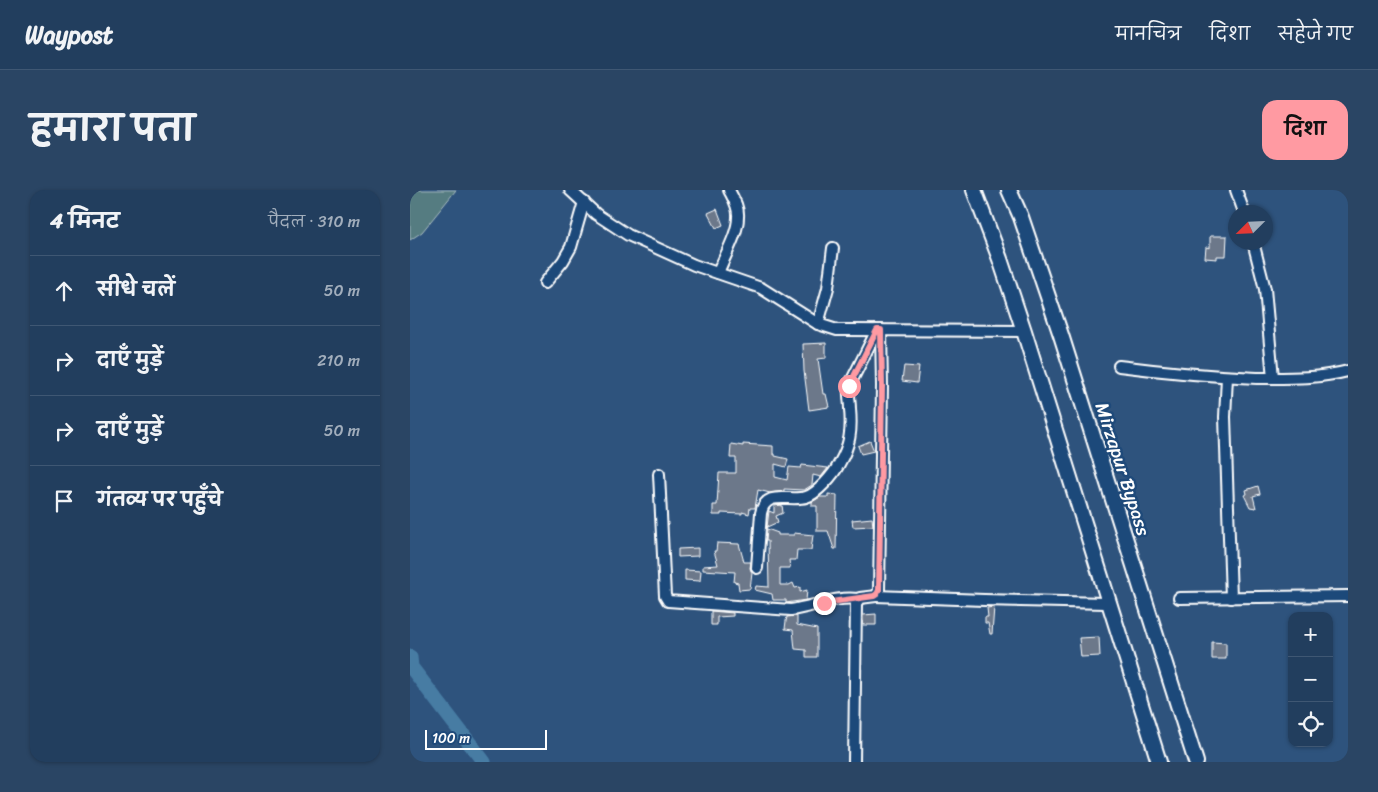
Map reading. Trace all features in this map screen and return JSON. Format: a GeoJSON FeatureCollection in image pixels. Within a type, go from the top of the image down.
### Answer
{"type":"FeatureCollection","features":[{"type":"Feature","properties":{"kind":"highway"},"geometry":{"type":"LineString","coordinates":[[974,190],[1024,331],[1159,762]]}},
{"type":"Feature","properties":{"kind":"highway","name":"Mirzapur Bypass"},"geometry":{"type":"LineString","coordinates":[[1009,190],[1021,217],[1061,335],[1196,762]]}},
{"type":"Feature","properties":{"kind":"street"},"geometry":{"type":"LineString","coordinates":[[570,190],[596,214],[628,235],[694,265],[761,288],[818,324],[837,330],[1024,331]]}},
{"type":"Feature","properties":{"kind":"street"},"geometry":{"type":"LineString","coordinates":[[718,274],[736,227],[738,216],[729,190]]}},
{"type":"Feature","properties":{"kind":"street"},"geometry":{"type":"LineString","coordinates":[[1236,190],[1241,205]]}},
{"type":"Feature","properties":{"kind":"street"},"geometry":{"type":"LineString","coordinates":[[545,283],[563,261],[571,247],[584,202]]}},
{"type":"Feature","properties":{"kind":"street"},"geometry":{"type":"LineString","coordinates":[[818,324],[828,288],[833,248]]}},
{"type":"Feature","properties":{"kind":"street"},"geometry":{"type":"LineString","coordinates":[[1255,250],[1265,289],[1273,378]]}},
{"type":"Feature","properties":{"kind":"street"},"geometry":{"type":"LineString","coordinates":[[757,568],[762,506],[771,498],[810,496],[832,474],[842,458],[852,430],[848,394],[849,386],[879,330]]}},
{"type":"Feature","properties":{"kind":"street"},"geometry":{"type":"LineString","coordinates":[[876,596],[879,590],[882,386],[879,330]]}},
{"type":"Feature","properties":{"kind":"street"},"geometry":{"type":"LineString","coordinates":[[1119,366],[1227,377],[1273,378],[1316,378],[1348,370]]}},
{"type":"Feature","properties":{"kind":"street"},"geometry":{"type":"LineString","coordinates":[[1227,377],[1225,417],[1231,598]]}},
{"type":"Feature","properties":{"kind":"street"},"geometry":{"type":"LineString","coordinates":[[659,474],[665,596],[668,601],[790,610],[841,599],[876,596],[1106,603]]}},
{"type":"Feature","properties":{"kind":"street"},"geometry":{"type":"LineString","coordinates":[[1179,598],[1348,596]]}},
{"type":"Feature","properties":{"kind":"street"},"geometry":{"type":"LineString","coordinates":[[854,762],[856,603],[858,599]]}},
{"type":"Feature","properties":{"kind":"green space"},"geometry":{"type":"Polygon","coordinates":[[[410,190],[456,190],[422,232],[410,240],[410,190]]]}},
{"type":"Feature","properties":{"kind":"building"},"geometry":{"type":"Polygon","coordinates":[[[717,209],[723,225],[716,228],[708,213],[717,209]]]}},
{"type":"Feature","properties":{"kind":"building"},"geometry":{"type":"Polygon","coordinates":[[[1210,236],[1227,236],[1226,256],[1217,256],[1217,259],[1205,258],[1206,247],[1210,248],[1210,236]]]}},
{"type":"Feature","properties":{"kind":"building"},"geometry":{"type":"Polygon","coordinates":[[[826,343],[826,358],[818,359],[823,394],[826,394],[829,407],[809,410],[803,344],[826,343]]]}},
{"type":"Feature","properties":{"kind":"building"},"geometry":{"type":"Polygon","coordinates":[[[904,366],[919,367],[917,383],[902,381],[904,366]]]}},
{"type":"Feature","properties":{"kind":"building"},"geometry":{"type":"Polygon","coordinates":[[[870,441],[874,451],[861,454],[858,446],[870,441]]]}},
{"type":"Feature","properties":{"kind":"building"},"geometry":{"type":"Polygon","coordinates":[[[731,444],[773,446],[773,454],[775,456],[788,459],[786,467],[775,464],[775,477],[787,480],[789,467],[801,468],[802,465],[828,468],[821,477],[813,475],[812,485],[804,490],[784,489],[784,491],[770,493],[758,490],[755,508],[750,508],[749,514],[742,512],[742,514],[721,513],[721,515],[713,515],[713,505],[717,505],[719,473],[736,473],[736,458],[730,458],[731,444]]]}},
{"type":"Feature","properties":{"kind":"building"},"geometry":{"type":"Polygon","coordinates":[[[1258,486],[1260,494],[1253,496],[1256,508],[1250,507],[1244,495],[1247,494],[1246,490],[1258,486]]]}},
{"type":"Feature","properties":{"kind":"building"},"geometry":{"type":"Polygon","coordinates":[[[828,494],[837,495],[836,549],[834,549],[828,531],[817,531],[817,506],[812,506],[812,502],[820,497],[828,497],[828,494]]]}},
{"type":"Feature","properties":{"kind":"building"},"geometry":{"type":"Polygon","coordinates":[[[782,505],[783,513],[776,516],[778,522],[767,527],[769,511],[774,513],[774,506],[782,505]]]}},
{"type":"Feature","properties":{"kind":"building"},"geometry":{"type":"Polygon","coordinates":[[[872,518],[873,526],[853,527],[852,520],[872,518]]]}},
{"type":"Feature","properties":{"kind":"building"},"geometry":{"type":"Polygon","coordinates":[[[767,529],[778,533],[778,535],[794,535],[794,533],[813,535],[811,550],[797,550],[796,560],[789,560],[790,568],[780,568],[780,585],[793,583],[795,588],[800,587],[800,592],[807,590],[806,600],[786,603],[786,600],[773,600],[772,594],[755,590],[756,586],[769,587],[767,529]]]}},
{"type":"Feature","properties":{"kind":"building"},"geometry":{"type":"Polygon","coordinates":[[[717,543],[739,544],[744,562],[751,562],[750,589],[739,590],[738,583],[734,582],[735,572],[703,570],[703,566],[718,565],[714,551],[716,551],[717,543]]]}},
{"type":"Feature","properties":{"kind":"building"},"geometry":{"type":"Polygon","coordinates":[[[698,548],[698,556],[678,557],[678,549],[698,548]]]}},
{"type":"Feature","properties":{"kind":"building"},"geometry":{"type":"Polygon","coordinates":[[[685,570],[701,571],[700,581],[685,580],[685,570]]]}},
{"type":"Feature","properties":{"kind":"building"},"geometry":{"type":"Polygon","coordinates":[[[994,607],[992,634],[990,634],[988,623],[985,623],[985,617],[988,617],[987,608],[994,607]]]}},
{"type":"Feature","properties":{"kind":"building"},"geometry":{"type":"Polygon","coordinates":[[[711,611],[733,613],[733,616],[717,617],[717,625],[711,625],[711,611]]]}},
{"type":"Feature","properties":{"kind":"building"},"geometry":{"type":"Polygon","coordinates":[[[876,614],[876,625],[863,625],[863,615],[876,614]]]}},
{"type":"Feature","properties":{"kind":"building"},"geometry":{"type":"Polygon","coordinates":[[[797,616],[797,625],[817,629],[817,657],[806,657],[806,650],[795,649],[793,630],[785,629],[787,617],[797,616]]]}},
{"type":"Feature","properties":{"kind":"building"},"geometry":{"type":"Polygon","coordinates":[[[1099,637],[1100,656],[1081,657],[1079,638],[1099,637]]]}},
{"type":"Feature","properties":{"kind":"building"},"geometry":{"type":"Polygon","coordinates":[[[1212,642],[1226,643],[1226,659],[1212,659],[1212,642]]]}},
{"type":"Feature","properties":{"kind":"waterway"},"geometry":{"type":"LineString","coordinates":[[410,657],[411,667],[484,762]]}},
{"type":"Feature","properties":{"kind":"route"},"geometry":{"type":"LineString","coordinates":[[824,603],[841,599],[858,599],[874,596],[879,590],[881,330],[877,330],[849,386]]}}]}
